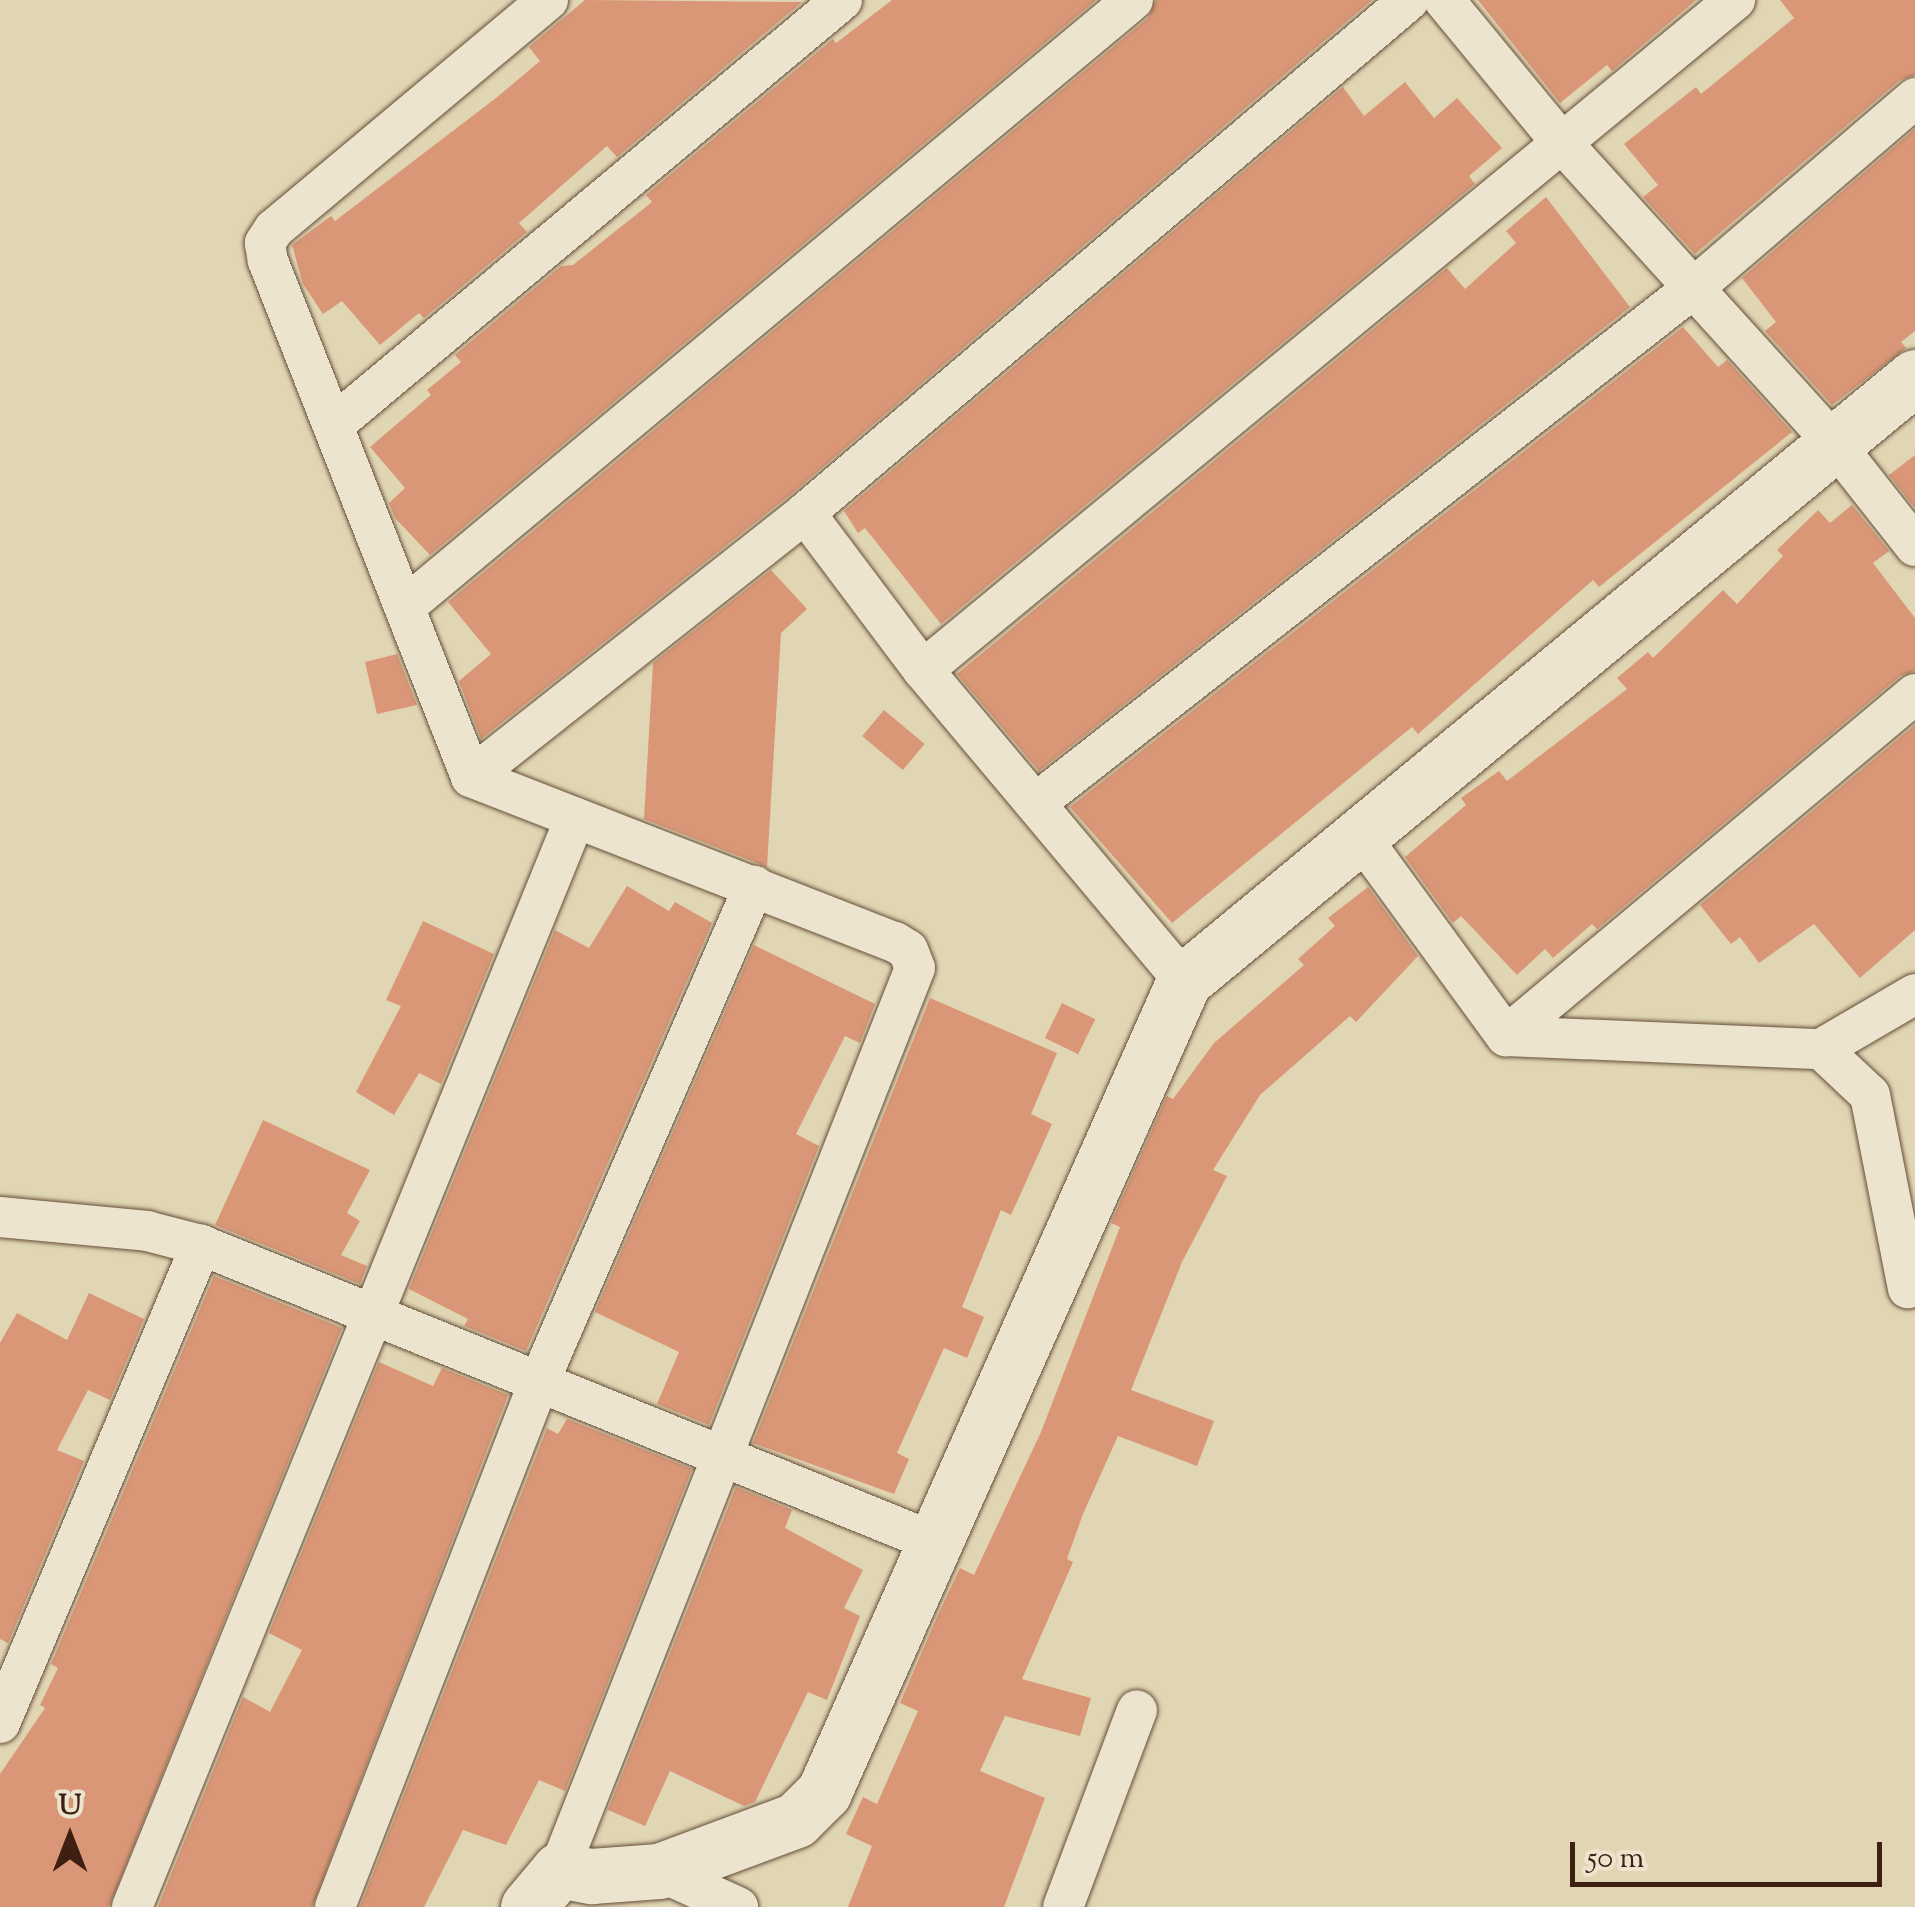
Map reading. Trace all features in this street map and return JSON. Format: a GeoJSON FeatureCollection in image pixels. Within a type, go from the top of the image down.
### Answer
{"type":"FeatureCollection","features":[{"type":"Feature","properties":{"kind":"street"},"geometry":{"type":"LineString","coordinates":[[544,1888],[915,968],[908,950],[896,942],[472,778],[266,242],[274,229],[548,0]]}},
{"type":"Feature","properties":{"kind":"street"},"geometry":{"type":"LineString","coordinates":[[337,422],[842,0]]}},
{"type":"Feature","properties":{"kind":"street"},"geometry":{"type":"LineString","coordinates":[[407,606],[1134,0]]}},
{"type":"Feature","properties":{"kind":"street"},"geometry":{"type":"LineString","coordinates":[[472,778],[805,513],[1409,0]]}},
{"type":"Feature","properties":{"kind":"street"},"geometry":{"type":"LineString","coordinates":[[1444,0],[1562,143],[1696,286],[1834,443],[1915,546]]}},
{"type":"Feature","properties":{"kind":"street"},"geometry":{"type":"LineString","coordinates":[[922,670],[1735,0]]}},
{"type":"Feature","properties":{"kind":"street"},"geometry":{"type":"LineString","coordinates":[[1036,803],[1696,286],[1915,98]]}},
{"type":"Feature","properties":{"kind":"street"},"geometry":{"type":"LineString","coordinates":[[544,1888],[591,1876],[659,1871],[796,1820],[824,1792],[939,1544],[1184,982],[1915,377]]}},
{"type":"Feature","properties":{"kind":"street"},"geometry":{"type":"LineString","coordinates":[[805,513],[922,670],[1184,982]]}},
{"type":"Feature","properties":{"kind":"street"},"geometry":{"type":"LineString","coordinates":[[1506,1036],[1915,694]]}},
{"type":"Feature","properties":{"kind":"street"},"geometry":{"type":"LineString","coordinates":[[132,1907],[376,1316],[575,818]]}},
{"type":"Feature","properties":{"kind":"street"},"geometry":{"type":"LineString","coordinates":[[1360,836],[1506,1036]]}},
{"type":"Feature","properties":{"kind":"street"},"geometry":{"type":"LineString","coordinates":[[335,1907],[539,1382],[754,886]]}},
{"type":"Feature","properties":{"kind":"street"},"geometry":{"type":"LineString","coordinates":[[1506,1036],[1720,1050],[1822,1050],[1915,994]]}},
{"type":"Feature","properties":{"kind":"street"},"geometry":{"type":"LineString","coordinates":[[1822,1050],[1870,1095],[1908,1288]]}},
{"type":"Feature","properties":{"kind":"street"},"geometry":{"type":"LineString","coordinates":[[0,1218],[148,1230],[201,1245],[939,1544]]}},
{"type":"Feature","properties":{"kind":"street"},"geometry":{"type":"LineString","coordinates":[[0,1723],[201,1245]]}},
{"type":"Feature","properties":{"kind":"street"},"geometry":{"type":"LineString","coordinates":[[1063,1907],[1137,1710]]}},
{"type":"Feature","properties":{"kind":"street"},"geometry":{"type":"LineString","coordinates":[[659,1871],[738,1907]]}},
{"type":"Feature","properties":{"kind":"building"},"geometry":{"type":"Polygon","coordinates":[[[585,0],[802,2],[617,157],[607,146],[519,223],[527,232],[424,318],[419,313],[380,345],[342,301],[323,314],[303,284],[292,245],[331,216],[335,221],[496,98],[540,61],[529,47],[585,0]]]}},
{"type":"Feature","properties":{"kind":"building"},"geometry":{"type":"Polygon","coordinates":[[[892,0],[1096,0],[430,555],[395,518],[389,503],[405,488],[370,447],[431,395],[427,390],[461,362],[455,355],[561,266],[573,265],[652,202],[646,195],[833,39],[836,43],[892,0]]]}},
{"type":"Feature","properties":{"kind":"building"},"geometry":{"type":"Polygon","coordinates":[[[1156,0],[1372,0],[790,495],[481,739],[459,681],[491,654],[448,602],[1148,18],[1156,0]]]}},
{"type":"Feature","properties":{"kind":"building"},"geometry":{"type":"Polygon","coordinates":[[[1478,0],[1696,0],[1612,71],[1607,65],[1560,103],[1478,0]]]}},
{"type":"Feature","properties":{"kind":"building"},"geometry":{"type":"Polygon","coordinates":[[[1780,0],[1915,0],[1915,75],[1900,80],[1695,254],[1643,197],[1658,185],[1624,144],[1696,87],[1701,94],[1794,18],[1780,0]]]}},
{"type":"Feature","properties":{"kind":"building"},"geometry":{"type":"Polygon","coordinates":[[[1405,82],[1434,118],[1457,98],[1502,148],[1469,176],[1475,184],[941,624],[865,528],[858,533],[844,511],[1343,87],[1364,116],[1405,82]]]}},
{"type":"Feature","properties":{"kind":"building"},"geometry":{"type":"Polygon","coordinates":[[[1915,129],[1915,331],[1901,342],[1906,348],[1832,405],[1765,331],[1776,322],[1742,278],[1915,129]]]}},
{"type":"Feature","properties":{"kind":"building"},"geometry":{"type":"Polygon","coordinates":[[[1546,197],[1630,307],[1039,771],[957,674],[1447,268],[1465,289],[1516,243],[1506,231],[1546,197]]]}},
{"type":"Feature","properties":{"kind":"building"},"geometry":{"type":"Polygon","coordinates":[[[1683,327],[1718,367],[1727,360],[1792,432],[1599,587],[1593,580],[1418,734],[1412,727],[1172,923],[1070,807],[1683,327]]]}},
{"type":"Feature","properties":{"kind":"building"},"geometry":{"type":"Polygon","coordinates":[[[1915,455],[1915,508],[1889,475],[1915,455]]]}},
{"type":"Feature","properties":{"kind":"building"},"geometry":{"type":"Polygon","coordinates":[[[1852,505],[1889,551],[1873,563],[1915,618],[1915,671],[1900,676],[1597,929],[1592,924],[1553,958],[1545,949],[1517,975],[1461,916],[1453,923],[1405,857],[1466,805],[1461,798],[1499,771],[1507,781],[1627,689],[1617,678],[1648,652],[1653,658],[1723,590],[1737,604],[1783,556],[1777,550],[1818,510],[1830,523],[1852,505]]]}},
{"type":"Feature","properties":{"kind":"building"},"geometry":{"type":"Polygon","coordinates":[[[771,570],[807,609],[781,633],[767,867],[644,819],[653,663],[771,570]]]}},
{"type":"Feature","properties":{"kind":"building"},"geometry":{"type":"Polygon","coordinates":[[[397,654],[417,705],[377,714],[365,662],[397,654]]]}},
{"type":"Feature","properties":{"kind":"building"},"geometry":{"type":"Polygon","coordinates":[[[884,710],[925,744],[903,770],[862,736],[884,710]]]}},
{"type":"Feature","properties":{"kind":"building"},"geometry":{"type":"Polygon","coordinates":[[[1915,725],[1915,930],[1860,978],[1814,924],[1759,963],[1740,937],[1731,944],[1700,905],[1915,725]]]}},
{"type":"Feature","properties":{"kind":"building"},"geometry":{"type":"Polygon","coordinates":[[[627,886],[669,911],[675,902],[712,923],[526,1351],[464,1326],[468,1319],[409,1289],[555,930],[589,948],[627,886]]]}},
{"type":"Feature","properties":{"kind":"building"},"geometry":{"type":"Polygon","coordinates":[[[1368,887],[1418,956],[1356,1022],[1350,1016],[1260,1095],[1213,1170],[1227,1176],[1182,1262],[1131,1390],[1214,1421],[1197,1466],[1118,1436],[1083,1514],[1067,1559],[1073,1562],[1022,1679],[1091,1698],[1080,1736],[1005,1716],[980,1771],[1045,1798],[1004,1907],[848,1907],[872,1846],[846,1834],[863,1797],[877,1804],[918,1711],[900,1703],[937,1617],[960,1568],[974,1575],[1041,1432],[1120,1227],[1111,1223],[1167,1096],[1173,1099],[1214,1043],[1304,965],[1298,959],[1335,926],[1328,918],[1368,887]]]}},
{"type":"Feature","properties":{"kind":"building"},"geometry":{"type":"Polygon","coordinates":[[[423,921],[494,954],[441,1084],[419,1073],[394,1115],[356,1092],[401,1006],[386,1000],[423,921]]]}},
{"type":"Feature","properties":{"kind":"building"},"geometry":{"type":"Polygon","coordinates":[[[754,945],[875,1004],[860,1043],[845,1036],[796,1134],[819,1146],[709,1425],[657,1404],[679,1352],[595,1312],[754,945]]]}},
{"type":"Feature","properties":{"kind":"building"},"geometry":{"type":"Polygon","coordinates":[[[930,998],[1057,1053],[1031,1114],[1052,1124],[1011,1215],[1001,1210],[962,1307],[984,1317],[967,1358],[944,1348],[897,1453],[909,1459],[894,1494],[753,1443],[930,998]]]}},
{"type":"Feature","properties":{"kind":"building"},"geometry":{"type":"Polygon","coordinates":[[[1062,1003],[1095,1019],[1078,1054],[1045,1038],[1062,1003]]]}},
{"type":"Feature","properties":{"kind":"building"},"geometry":{"type":"Polygon","coordinates":[[[263,1120],[370,1170],[347,1213],[360,1221],[341,1255],[367,1266],[360,1284],[215,1225],[263,1120]]]}},
{"type":"Feature","properties":{"kind":"building"},"geometry":{"type":"Polygon","coordinates":[[[214,1276],[342,1328],[109,1907],[0,1907],[0,1774],[45,1708],[40,1705],[58,1668],[51,1664],[214,1276]]]}},
{"type":"Feature","properties":{"kind":"building"},"geometry":{"type":"Polygon","coordinates":[[[89,1293],[144,1319],[110,1400],[88,1390],[57,1450],[84,1461],[8,1643],[0,1639],[0,1343],[17,1313],[67,1340],[89,1293]]]}},
{"type":"Feature","properties":{"kind":"building"},"geometry":{"type":"Polygon","coordinates":[[[379,1362],[433,1386],[442,1368],[508,1395],[312,1907],[158,1907],[243,1697],[270,1712],[302,1650],[269,1633],[379,1362]]]}},
{"type":"Feature","properties":{"kind":"building"},"geometry":{"type":"Polygon","coordinates":[[[567,1419],[692,1469],[565,1791],[539,1780],[506,1845],[463,1830],[424,1907],[360,1907],[547,1428],[558,1434],[567,1419]]]}},
{"type":"Feature","properties":{"kind":"building"},"geometry":{"type":"Polygon","coordinates":[[[736,1487],[792,1510],[785,1528],[863,1570],[844,1608],[860,1616],[827,1700],[808,1692],[755,1802],[744,1806],[670,1771],[645,1826],[608,1810],[736,1487]]]}}]}
